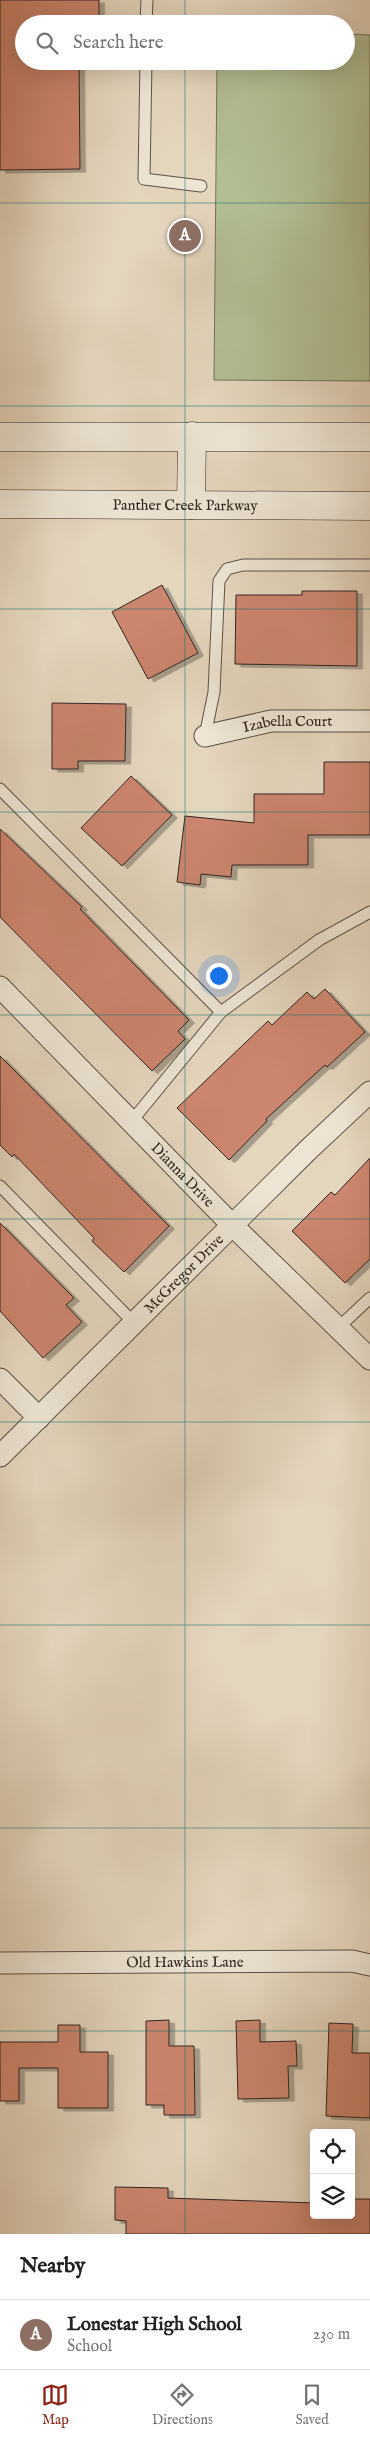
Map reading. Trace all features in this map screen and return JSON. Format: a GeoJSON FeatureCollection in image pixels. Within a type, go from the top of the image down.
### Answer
{"type":"FeatureCollection","features":[{"type":"Feature","properties":{"kind":"main road"},"geometry":{"type":"LineString","coordinates":[[191,505],[192,436]]}},
{"type":"Feature","properties":{"kind":"main road"},"geometry":{"type":"LineString","coordinates":[[0,437],[370,437]]}},
{"type":"Feature","properties":{"kind":"main road","name":"Panther Creek Parkway"},"geometry":{"type":"LineString","coordinates":[[0,504],[370,506]]}},
{"type":"Feature","properties":{"kind":"street","name":"Izabella Court"},"geometry":{"type":"LineString","coordinates":[[205,736],[270,721],[370,721]]}},
{"type":"Feature","properties":{"kind":"street","name":"Dianna Drive"},"geometry":{"type":"LineString","coordinates":[[0,987],[232,1225],[370,1359]]}},
{"type":"Feature","properties":{"kind":"street","name":"McGregor Drive"},"geometry":{"type":"LineString","coordinates":[[0,1456],[232,1225],[370,1092]]}},
{"type":"Feature","properties":{"kind":"street"},"geometry":{"type":"LineString","coordinates":[[0,1379],[39,1418]]}},
{"type":"Feature","properties":{"kind":"street","name":"Old Hawkins Lane"},"geometry":{"type":"LineString","coordinates":[[0,1963],[352,1962],[370,1965]]}},
{"type":"Feature","properties":{"kind":"lane"},"geometry":{"type":"LineString","coordinates":[[146,15],[147,0]]}},
{"type":"Feature","properties":{"kind":"lane"},"geometry":{"type":"LineString","coordinates":[[146,70],[144,179],[201,186]]}},
{"type":"Feature","properties":{"kind":"lane"},"geometry":{"type":"LineString","coordinates":[[205,736],[214,692],[218,581],[227,569],[243,565],[370,565]]}},
{"type":"Feature","properties":{"kind":"lane"},"geometry":{"type":"LineString","coordinates":[[0,789],[222,1012]]}},
{"type":"Feature","properties":{"kind":"lane"},"geometry":{"type":"LineString","coordinates":[[131,1122],[222,1012],[319,940],[370,912]]}},
{"type":"Feature","properties":{"kind":"lane"},"geometry":{"type":"LineString","coordinates":[[0,1186],[134,1323]]}},
{"type":"Feature","properties":{"kind":"lane"},"geometry":{"type":"LineString","coordinates":[[338,1328],[370,1298]]}},
{"type":"Feature","properties":{"kind":"green space"},"geometry":{"type":"Polygon","coordinates":[[[355,34],[370,35],[370,381],[214,380],[217,70],[355,70],[355,34]]]}},
{"type":"Feature","properties":{"kind":"building"},"geometry":{"type":"Polygon","coordinates":[[[0,0],[99,0],[99,15],[15,15],[15,70],[79,70],[80,169],[0,170],[0,0]]]}},
{"type":"Feature","properties":{"kind":"building"},"geometry":{"type":"Polygon","coordinates":[[[162,585],[198,653],[148,679],[112,612],[162,585]]]}},
{"type":"Feature","properties":{"kind":"building"},"geometry":{"type":"Polygon","coordinates":[[[302,591],[357,591],[357,666],[235,664],[236,595],[302,595],[302,591]]]}},
{"type":"Feature","properties":{"kind":"building"},"geometry":{"type":"Polygon","coordinates":[[[52,703],[126,704],[125,761],[78,761],[78,769],[52,769],[52,703]]]}},
{"type":"Feature","properties":{"kind":"building"},"geometry":{"type":"Polygon","coordinates":[[[324,762],[370,762],[370,835],[308,835],[308,865],[232,865],[231,877],[201,874],[200,885],[177,882],[185,816],[254,823],[254,794],[324,794],[324,762]]]}},
{"type":"Feature","properties":{"kind":"building"},"geometry":{"type":"Polygon","coordinates":[[[131,776],[172,815],[122,866],[81,828],[131,776]]]}},
{"type":"Feature","properties":{"kind":"building"},"geometry":{"type":"Polygon","coordinates":[[[0,829],[82,907],[80,909],[189,1020],[178,1031],[185,1039],[152,1071],[0,917],[0,829]]]}},
{"type":"Feature","properties":{"kind":"building"},"geometry":{"type":"Polygon","coordinates":[[[325,989],[365,1032],[327,1067],[325,1065],[266,1119],[267,1121],[229,1160],[177,1108],[268,1021],[272,1025],[307,992],[314,999],[325,989]]]}},
{"type":"Feature","properties":{"kind":"building"},"geometry":{"type":"Polygon","coordinates":[[[0,1056],[169,1226],[124,1272],[92,1241],[94,1238],[14,1154],[12,1157],[0,1145],[0,1056]]]}},
{"type":"Feature","properties":{"kind":"building"},"geometry":{"type":"Polygon","coordinates":[[[370,1158],[370,1259],[345,1283],[292,1231],[331,1192],[335,1195],[370,1158]]]}},
{"type":"Feature","properties":{"kind":"building"},"geometry":{"type":"Polygon","coordinates":[[[0,1223],[74,1298],[66,1305],[82,1322],[43,1358],[0,1311],[0,1223]]]}},
{"type":"Feature","properties":{"kind":"building"},"geometry":{"type":"Polygon","coordinates":[[[169,2020],[169,2046],[194,2046],[195,2115],[164,2115],[164,2105],[146,2105],[146,2021],[169,2020]]]}},
{"type":"Feature","properties":{"kind":"building"},"geometry":{"type":"Polygon","coordinates":[[[260,2020],[260,2042],[296,2041],[297,2066],[288,2066],[289,2098],[238,2099],[236,2021],[260,2020]]]}},
{"type":"Feature","properties":{"kind":"building"},"geometry":{"type":"Polygon","coordinates":[[[329,2023],[353,2024],[352,2053],[370,2053],[370,2118],[326,2116],[329,2023]]]}},
{"type":"Feature","properties":{"kind":"building"},"geometry":{"type":"Polygon","coordinates":[[[58,2025],[80,2025],[80,2052],[108,2052],[108,2108],[58,2108],[58,2068],[19,2068],[19,2101],[0,2101],[0,2042],[58,2042],[58,2025]]]}},
{"type":"Feature","properties":{"kind":"building"},"geometry":{"type":"Polygon","coordinates":[[[115,2187],[168,2188],[168,2198],[310,2203],[310,2219],[355,2219],[355,2199],[370,2199],[370,2234],[126,2234],[126,2221],[115,2220],[115,2187]]]}},
{"type":"Feature","properties":{"kind":"place","name":"Lonestar High School"},"geometry":{"type":"Point","coordinates":[185,236]}}]}
